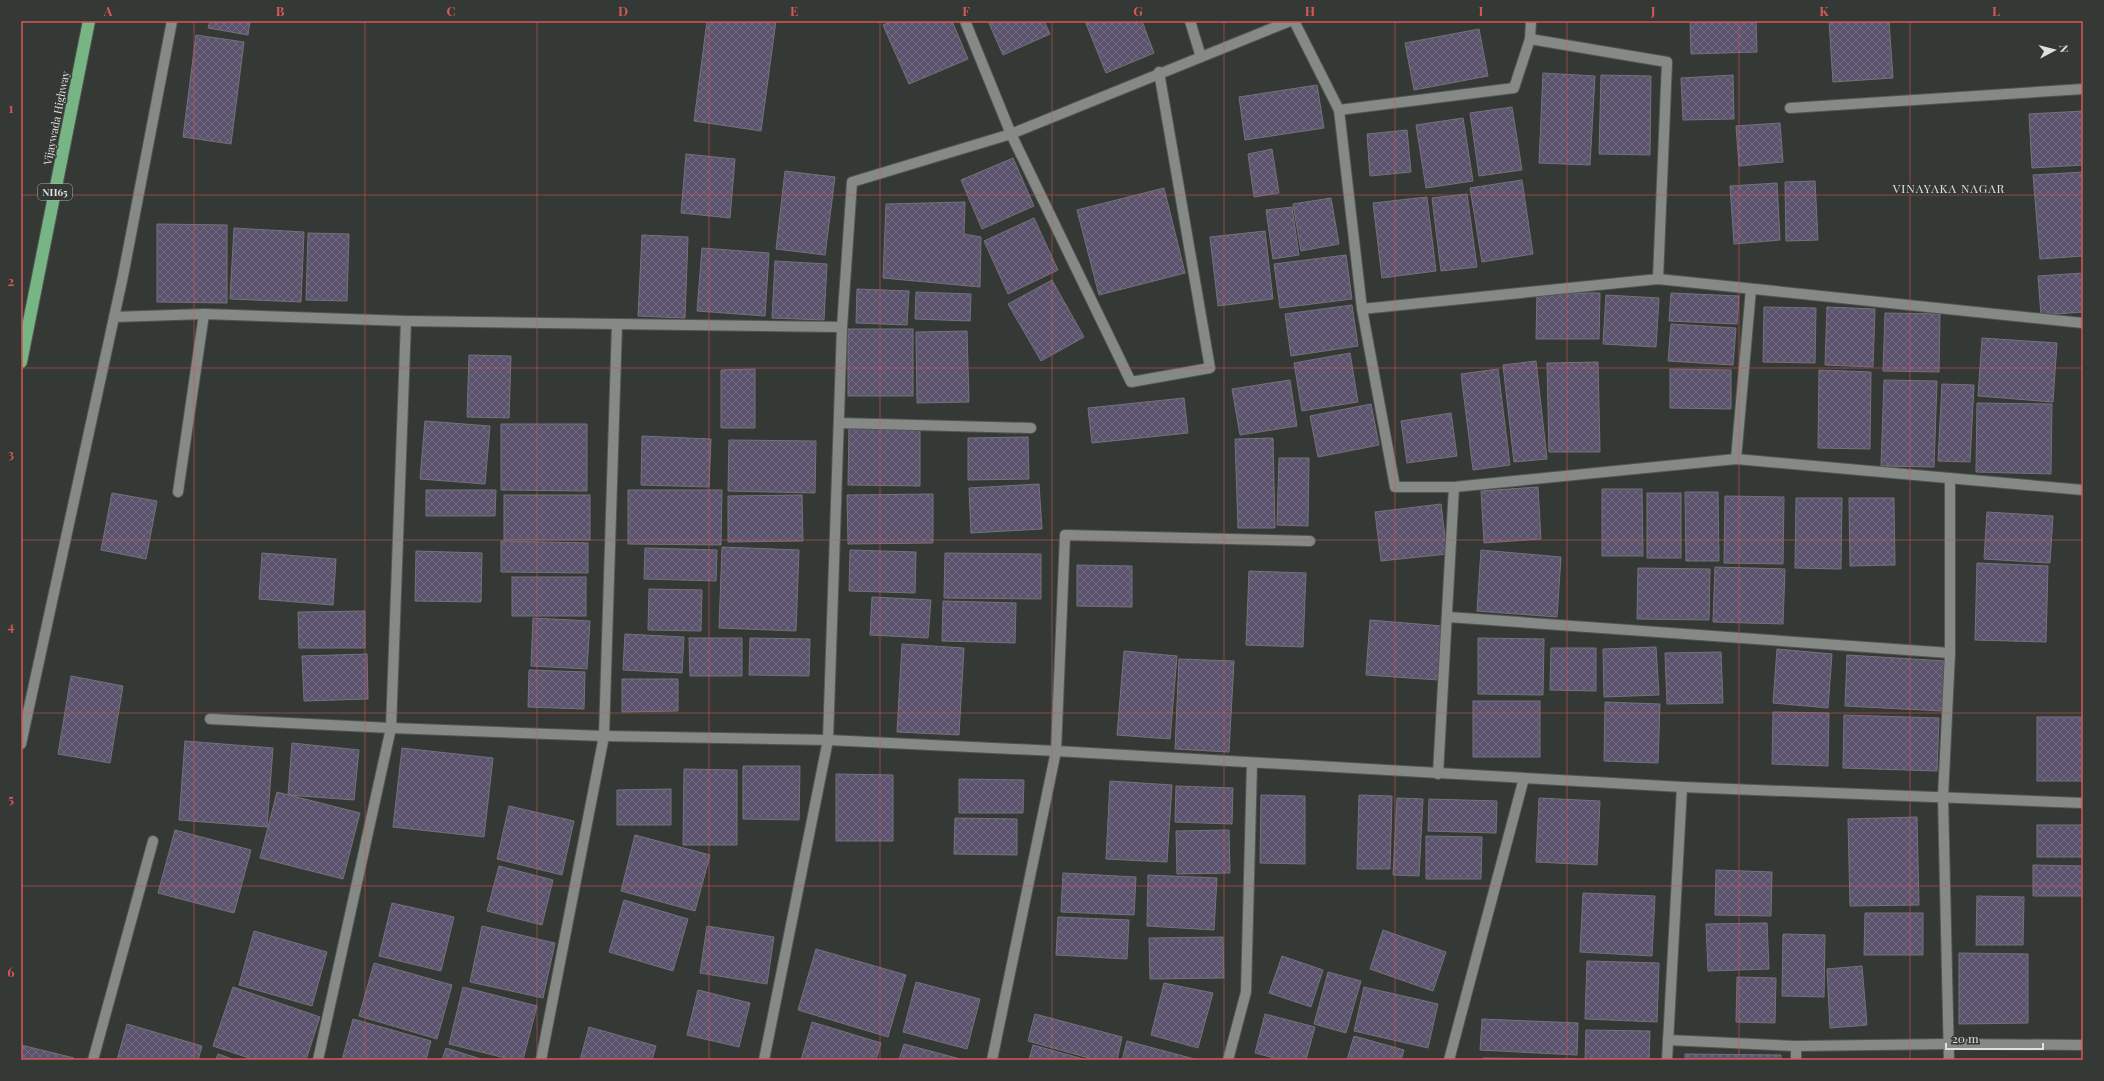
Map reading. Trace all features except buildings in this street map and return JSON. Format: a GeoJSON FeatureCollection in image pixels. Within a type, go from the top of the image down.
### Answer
{"type":"FeatureCollection","features":[{"type":"Feature","properties":{"kind":"highway","name":"Vijaywada Highway"},"geometry":{"type":"LineString","coordinates":[[21,362],[89,21]]}},
{"type":"Feature","properties":{"kind":"street"},"geometry":{"type":"LineString","coordinates":[[21,744],[114,317],[172,21]]}},
{"type":"Feature","properties":{"kind":"street"},"geometry":{"type":"LineString","coordinates":[[965,21],[1010,134],[1131,382],[1210,368],[1159,72]]}},
{"type":"Feature","properties":{"kind":"street"},"geometry":{"type":"LineString","coordinates":[[1190,21],[1201,57]]}},
{"type":"Feature","properties":{"kind":"street"},"geometry":{"type":"LineString","coordinates":[[764,1060],[828,740],[842,327],[852,182],[1010,134],[1159,72],[1201,57],[1290,21]]}},
{"type":"Feature","properties":{"kind":"street"},"geometry":{"type":"LineString","coordinates":[[1294,21],[1339,110],[1362,309],[1395,488],[1454,487],[1736,459],[2083,490]]}},
{"type":"Feature","properties":{"kind":"street"},"geometry":{"type":"LineString","coordinates":[[1339,110],[1514,88],[1530,39],[1531,21]]}},
{"type":"Feature","properties":{"kind":"street"},"geometry":{"type":"LineString","coordinates":[[1530,39],[1668,62],[1658,279]]}},
{"type":"Feature","properties":{"kind":"street"},"geometry":{"type":"LineString","coordinates":[[1790,108],[2083,89]]}},
{"type":"Feature","properties":{"kind":"street"},"geometry":{"type":"LineString","coordinates":[[1362,309],[1658,279],[2083,323]]}},
{"type":"Feature","properties":{"kind":"street"},"geometry":{"type":"LineString","coordinates":[[1736,459],[1751,289]]}},
{"type":"Feature","properties":{"kind":"street"},"geometry":{"type":"LineString","coordinates":[[114,317],[204,314],[406,321],[842,327]]}},
{"type":"Feature","properties":{"kind":"street"},"geometry":{"type":"LineString","coordinates":[[178,492],[204,314]]}},
{"type":"Feature","properties":{"kind":"street"},"geometry":{"type":"LineString","coordinates":[[318,1060],[391,728],[406,321]]}},
{"type":"Feature","properties":{"kind":"street"},"geometry":{"type":"LineString","coordinates":[[540,1060],[604,736],[617,324]]}},
{"type":"Feature","properties":{"kind":"street"},"geometry":{"type":"LineString","coordinates":[[839,423],[1031,428]]}},
{"type":"Feature","properties":{"kind":"street"},"geometry":{"type":"LineString","coordinates":[[1949,1060],[1943,797],[1950,653],[1950,478]]}},
{"type":"Feature","properties":{"kind":"street"},"geometry":{"type":"LineString","coordinates":[[1438,774],[1454,487]]}},
{"type":"Feature","properties":{"kind":"street"},"geometry":{"type":"LineString","coordinates":[[992,1060],[1056,751],[1065,535],[1310,541]]}},
{"type":"Feature","properties":{"kind":"street"},"geometry":{"type":"LineString","coordinates":[[1448,616],[1950,653]]}},
{"type":"Feature","properties":{"kind":"street"},"geometry":{"type":"LineString","coordinates":[[210,719],[604,736],[828,740],[1056,751],[1682,787],[2083,803]]}},
{"type":"Feature","properties":{"kind":"street"},"geometry":{"type":"LineString","coordinates":[[1228,1060],[1246,992],[1252,763]]}},
{"type":"Feature","properties":{"kind":"street"},"geometry":{"type":"LineString","coordinates":[[1449,1060],[1524,778]]}},
{"type":"Feature","properties":{"kind":"street"},"geometry":{"type":"LineString","coordinates":[[1667,1060],[1682,787]]}},
{"type":"Feature","properties":{"kind":"street"},"geometry":{"type":"LineString","coordinates":[[93,1060],[153,841]]}},
{"type":"Feature","properties":{"kind":"street"},"geometry":{"type":"LineString","coordinates":[[1668,1040],[1796,1046],[1949,1044],[2083,1045]]}},
{"type":"Feature","properties":{"kind":"street"},"geometry":{"type":"LineString","coordinates":[[1796,1046],[1796,1060]]}},
{"type":"Feature","properties":{"kind":"district","name":"VINAYAKA NAGAR"},"geometry":{"type":"Point","coordinates":[1949,188]}}]}
